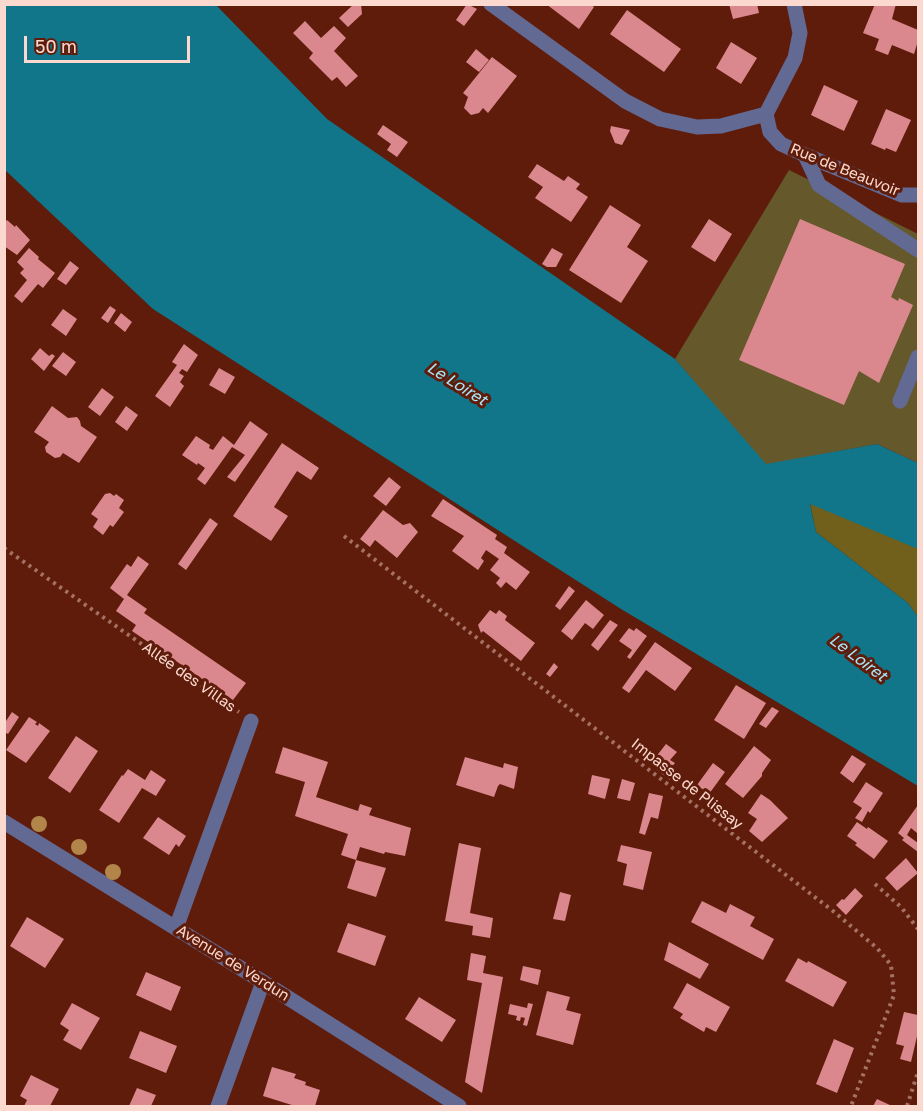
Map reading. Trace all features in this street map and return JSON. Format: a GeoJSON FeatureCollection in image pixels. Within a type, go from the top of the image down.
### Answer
{"type":"FeatureCollection","features":[{"type":"Feature","properties":{"kind":"street"},"geometry":{"type":"LineString","coordinates":[[491,4],[625,100],[660,119],[697,127],[721,126],[766,114],[795,58],[800,33],[794,4]]}},
{"type":"Feature","properties":{"kind":"street","name":"Rue de Beauvoir"},"geometry":{"type":"LineString","coordinates":[[766,114],[770,132],[781,144],[902,195],[918,195]]}},
{"type":"Feature","properties":{"kind":"street"},"geometry":{"type":"LineString","coordinates":[[805,155],[819,185],[918,250]]}},
{"type":"Feature","properties":{"kind":"street"},"geometry":{"type":"LineString","coordinates":[[900,401],[918,357]]}},
{"type":"Feature","properties":{"kind":"street","name":"Allée des Villas"},"geometry":{"type":"LineString","coordinates":[[176,928],[251,721]]}},
{"type":"Feature","properties":{"kind":"street","name":"Avenue de Verdun"},"geometry":{"type":"LineString","coordinates":[[4,822],[263,981],[459,1107]]}},
{"type":"Feature","properties":{"kind":"street"},"geometry":{"type":"LineString","coordinates":[[218,1107],[263,981]]}},
{"type":"Feature","properties":{"kind":"path","name":"Impasse de Plissay"},"geometry":{"type":"LineString","coordinates":[[344,536],[814,897],[877,948],[891,965],[894,995],[851,1107]]}},
{"type":"Feature","properties":{"kind":"path","name":"Allée des Villas"},"geometry":{"type":"LineString","coordinates":[[4,548],[251,721]]}},
{"type":"Feature","properties":{"kind":"path"},"geometry":{"type":"LineString","coordinates":[[875,884],[901,907],[918,929]]}},
{"type":"Feature","properties":{"kind":"path"},"geometry":{"type":"LineString","coordinates":[[907,1107],[918,1072]]}},
{"type":"Feature","properties":{"kind":"shaded area"},"geometry":{"type":"Polygon","coordinates":[[[789,170],[918,234],[918,463],[877,444],[764,465],[675,359],[789,170]]]}},
{"type":"Feature","properties":{"kind":"shaded area"},"geometry":{"type":"Polygon","coordinates":[[[810,503],[917,547],[918,617],[908,603],[816,532],[810,503]]]}},
{"type":"Feature","properties":{"kind":"water","name":"Le Loiret"},"geometry":{"type":"Polygon","coordinates":[[[4,5],[216,5],[327,119],[675,359],[766,464],[877,444],[918,463],[918,549],[810,504],[816,532],[908,603],[918,617],[918,786],[621,609],[153,309],[5,170],[4,5]]]}},
{"type":"Feature","properties":{"kind":"building"},"geometry":{"type":"Polygon","coordinates":[[[354,4],[361,4],[362,14],[348,27],[339,18],[354,4]]]}},
{"type":"Feature","properties":{"kind":"building"},"geometry":{"type":"Polygon","coordinates":[[[467,4],[477,9],[464,26],[456,20],[467,4]]]}},
{"type":"Feature","properties":{"kind":"building"},"geometry":{"type":"Polygon","coordinates":[[[546,4],[590,4],[594,7],[579,29],[546,4]]]}},
{"type":"Feature","properties":{"kind":"building"},"geometry":{"type":"Polygon","coordinates":[[[729,4],[757,4],[759,13],[733,19],[729,4]]]}},
{"type":"Feature","properties":{"kind":"building"},"geometry":{"type":"Polygon","coordinates":[[[875,4],[896,4],[892,19],[918,30],[918,41],[914,54],[892,45],[888,55],[875,50],[879,39],[863,33],[875,4]]]}},
{"type":"Feature","properties":{"kind":"building"},"geometry":{"type":"Polygon","coordinates":[[[627,10],[681,49],[664,72],[610,34],[627,10]]]}},
{"type":"Feature","properties":{"kind":"building"},"geometry":{"type":"Polygon","coordinates":[[[305,21],[321,38],[334,26],[346,38],[334,51],[358,76],[346,87],[337,77],[332,81],[309,58],[313,53],[293,33],[305,21]]]}},
{"type":"Feature","properties":{"kind":"building"},"geometry":{"type":"Polygon","coordinates":[[[731,42],[757,58],[741,84],[716,68],[731,42]]]}},
{"type":"Feature","properties":{"kind":"building"},"geometry":{"type":"Polygon","coordinates":[[[476,49],[489,60],[479,72],[466,62],[476,49]]]}},
{"type":"Feature","properties":{"kind":"building"},"geometry":{"type":"Polygon","coordinates":[[[492,57],[517,76],[488,113],[483,108],[479,113],[471,115],[464,108],[468,97],[463,93],[492,57]]]}},
{"type":"Feature","properties":{"kind":"building"},"geometry":{"type":"Polygon","coordinates":[[[824,85],[858,101],[844,131],[811,115],[824,85]]]}},
{"type":"Feature","properties":{"kind":"building"},"geometry":{"type":"Polygon","coordinates":[[[886,109],[911,120],[896,152],[871,144],[886,109]]]}},
{"type":"Feature","properties":{"kind":"building"},"geometry":{"type":"Polygon","coordinates":[[[383,125],[408,142],[397,157],[387,150],[391,144],[377,134],[383,125]]]}},
{"type":"Feature","properties":{"kind":"building"},"geometry":{"type":"Polygon","coordinates":[[[611,126],[630,130],[622,145],[615,143],[610,131],[611,126]]]}},
{"type":"Feature","properties":{"kind":"building"},"geometry":{"type":"Polygon","coordinates":[[[537,164],[564,181],[568,176],[580,184],[576,189],[588,197],[571,222],[535,198],[543,187],[528,177],[537,164]]]}},
{"type":"Feature","properties":{"kind":"building"},"geometry":{"type":"Polygon","coordinates":[[[610,205],[641,225],[627,247],[648,261],[621,303],[569,270],[610,205]]]}},
{"type":"Feature","properties":{"kind":"building"},"geometry":{"type":"Polygon","coordinates":[[[709,219],[732,234],[715,262],[691,247],[709,219]]]}},
{"type":"Feature","properties":{"kind":"building"},"geometry":{"type":"Polygon","coordinates":[[[800,219],[905,264],[891,297],[913,305],[879,383],[859,371],[844,405],[739,360],[800,219]]]}},
{"type":"Feature","properties":{"kind":"building"},"geometry":{"type":"Polygon","coordinates":[[[7,220],[15,227],[16,225],[30,240],[17,255],[4,246],[4,223],[7,220]]]}},
{"type":"Feature","properties":{"kind":"building"},"geometry":{"type":"Polygon","coordinates":[[[29,248],[55,273],[43,288],[38,284],[22,303],[14,296],[27,280],[20,273],[24,269],[17,262],[29,248]]]}},
{"type":"Feature","properties":{"kind":"building"},"geometry":{"type":"Polygon","coordinates":[[[552,248],[563,254],[556,267],[547,267],[542,264],[552,248]]]}},
{"type":"Feature","properties":{"kind":"building"},"geometry":{"type":"Polygon","coordinates":[[[70,261],[79,268],[66,285],[57,279],[70,261]]]}},
{"type":"Feature","properties":{"kind":"building"},"geometry":{"type":"Polygon","coordinates":[[[110,306],[116,310],[108,323],[101,318],[110,306]]]}},
{"type":"Feature","properties":{"kind":"building"},"geometry":{"type":"Polygon","coordinates":[[[63,309],[77,319],[66,336],[51,325],[63,309]]]}},
{"type":"Feature","properties":{"kind":"building"},"geometry":{"type":"Polygon","coordinates":[[[121,313],[132,322],[125,332],[114,323],[121,313]]]}},
{"type":"Feature","properties":{"kind":"building"},"geometry":{"type":"Polygon","coordinates":[[[184,344],[198,355],[187,372],[182,369],[179,373],[184,376],[180,382],[184,386],[170,407],[155,396],[177,365],[172,362],[184,344]]]}},
{"type":"Feature","properties":{"kind":"building"},"geometry":{"type":"Polygon","coordinates":[[[40,348],[49,356],[52,354],[55,356],[44,371],[31,359],[40,348]]]}},
{"type":"Feature","properties":{"kind":"building"},"geometry":{"type":"Polygon","coordinates":[[[63,352],[76,362],[66,376],[52,366],[63,352]]]}},
{"type":"Feature","properties":{"kind":"building"},"geometry":{"type":"Polygon","coordinates":[[[219,368],[235,377],[225,394],[209,385],[219,368]]]}},
{"type":"Feature","properties":{"kind":"building"},"geometry":{"type":"Polygon","coordinates":[[[102,388],[114,397],[100,416],[88,407],[102,388]]]}},
{"type":"Feature","properties":{"kind":"building"},"geometry":{"type":"Polygon","coordinates":[[[52,406],[68,418],[77,417],[81,426],[97,437],[79,463],[63,453],[60,457],[55,458],[46,452],[45,447],[49,442],[34,432],[52,406]]]}},
{"type":"Feature","properties":{"kind":"building"},"geometry":{"type":"Polygon","coordinates":[[[126,406],[138,415],[127,431],[115,422],[126,406]]]}},
{"type":"Feature","properties":{"kind":"building"},"geometry":{"type":"Polygon","coordinates":[[[250,421],[268,434],[235,482],[227,477],[245,455],[232,447],[205,485],[197,479],[205,468],[182,455],[196,436],[210,445],[209,448],[213,450],[223,436],[234,445],[250,421]]]}},
{"type":"Feature","properties":{"kind":"building"},"geometry":{"type":"Polygon","coordinates":[[[282,443],[319,468],[311,480],[297,471],[274,507],[288,516],[271,541],[233,516],[282,443]]]}},
{"type":"Feature","properties":{"kind":"building"},"geometry":{"type":"Polygon","coordinates":[[[389,477],[401,487],[386,506],[373,496],[389,477]]]}},
{"type":"Feature","properties":{"kind":"building"},"geometry":{"type":"Polygon","coordinates":[[[110,493],[124,500],[119,508],[124,512],[113,527],[110,525],[103,535],[93,527],[98,519],[91,514],[105,494],[110,493]]]}},
{"type":"Feature","properties":{"kind":"building"},"geometry":{"type":"Polygon","coordinates":[[[443,499],[497,535],[495,539],[507,547],[504,553],[530,572],[516,590],[506,582],[501,588],[496,583],[500,578],[490,570],[499,559],[486,550],[481,558],[484,561],[478,570],[452,551],[464,536],[431,516],[443,499]]]}},
{"type":"Feature","properties":{"kind":"building"},"geometry":{"type":"Polygon","coordinates":[[[383,510],[403,525],[410,523],[418,532],[397,558],[375,540],[370,547],[360,539],[383,510]]]}},
{"type":"Feature","properties":{"kind":"building"},"geometry":{"type":"Polygon","coordinates":[[[210,518],[218,524],[186,570],[178,564],[210,518]]]}},
{"type":"Feature","properties":{"kind":"building"},"geometry":{"type":"Polygon","coordinates":[[[138,556],[149,564],[127,595],[147,609],[144,613],[246,683],[233,700],[132,631],[136,625],[116,611],[124,599],[110,588],[127,564],[131,567],[138,556]]]}},
{"type":"Feature","properties":{"kind":"building"},"geometry":{"type":"Polygon","coordinates":[[[569,586],[575,591],[560,610],[555,606],[569,586]]]}},
{"type":"Feature","properties":{"kind":"building"},"geometry":{"type":"Polygon","coordinates":[[[586,600],[604,615],[593,629],[585,623],[572,640],[561,631],[586,600]]]}},
{"type":"Feature","properties":{"kind":"building"},"geometry":{"type":"Polygon","coordinates":[[[490,610],[496,614],[499,610],[507,616],[505,620],[535,643],[521,661],[483,631],[481,633],[478,625],[490,610]]]}},
{"type":"Feature","properties":{"kind":"building"},"geometry":{"type":"Polygon","coordinates":[[[610,620],[618,625],[598,651],[591,645],[610,620]]]}},
{"type":"Feature","properties":{"kind":"building"},"geometry":{"type":"Polygon","coordinates":[[[629,628],[634,631],[636,628],[647,636],[630,659],[627,657],[632,650],[619,641],[629,628]]]}},
{"type":"Feature","properties":{"kind":"building"},"geometry":{"type":"Polygon","coordinates":[[[655,642],[692,668],[675,691],[646,670],[629,693],[622,688],[655,642]]]}},
{"type":"Feature","properties":{"kind":"building"},"geometry":{"type":"Polygon","coordinates":[[[554,663],[558,667],[550,677],[546,674],[554,663]]]}},
{"type":"Feature","properties":{"kind":"building"},"geometry":{"type":"Polygon","coordinates":[[[736,685],[766,703],[744,739],[714,720],[736,685]]]}},
{"type":"Feature","properties":{"kind":"building"},"geometry":{"type":"Polygon","coordinates":[[[772,707],[779,711],[766,728],[759,724],[772,707]]]}},
{"type":"Feature","properties":{"kind":"building"},"geometry":{"type":"Polygon","coordinates":[[[12,712],[19,717],[8,734],[4,732],[4,724],[12,712]]]}},
{"type":"Feature","properties":{"kind":"building"},"geometry":{"type":"Polygon","coordinates":[[[29,717],[37,722],[35,724],[38,726],[39,723],[50,731],[26,763],[6,750],[29,717]]]}},
{"type":"Feature","properties":{"kind":"building"},"geometry":{"type":"Polygon","coordinates":[[[76,736],[98,751],[70,793],[48,778],[76,736]]]}},
{"type":"Feature","properties":{"kind":"building"},"geometry":{"type":"Polygon","coordinates":[[[666,744],[677,752],[670,760],[675,763],[671,768],[675,772],[670,780],[656,769],[661,762],[655,758],[666,744]]]}},
{"type":"Feature","properties":{"kind":"building"},"geometry":{"type":"Polygon","coordinates":[[[754,746],[771,760],[762,776],[743,798],[725,784],[754,746]]]}},
{"type":"Feature","properties":{"kind":"building"},"geometry":{"type":"Polygon","coordinates":[[[283,747],[328,762],[316,797],[358,811],[360,804],[372,808],[369,815],[411,828],[405,856],[385,852],[384,854],[360,847],[356,860],[341,855],[348,834],[295,816],[305,782],[275,773],[283,747]]]}},
{"type":"Feature","properties":{"kind":"building"},"geometry":{"type":"Polygon","coordinates":[[[852,755],[866,764],[853,783],[840,773],[852,755]]]}},
{"type":"Feature","properties":{"kind":"building"},"geometry":{"type":"Polygon","coordinates":[[[465,757],[503,768],[504,763],[518,767],[514,789],[500,784],[494,797],[456,785],[465,757]]]}},
{"type":"Feature","properties":{"kind":"building"},"geometry":{"type":"Polygon","coordinates":[[[713,763],[725,772],[709,794],[697,785],[713,763]]]}},
{"type":"Feature","properties":{"kind":"building"},"geometry":{"type":"Polygon","coordinates":[[[128,769],[145,780],[151,770],[166,780],[156,796],[142,788],[119,823],[99,810],[128,769]]]}},
{"type":"Feature","properties":{"kind":"building"},"geometry":{"type":"Polygon","coordinates":[[[592,775],[610,779],[605,799],[588,794],[592,775]]]}},
{"type":"Feature","properties":{"kind":"building"},"geometry":{"type":"Polygon","coordinates":[[[622,779],[635,783],[630,801],[617,798],[622,779]]]}},
{"type":"Feature","properties":{"kind":"building"},"geometry":{"type":"Polygon","coordinates":[[[866,782],[883,793],[862,822],[855,818],[862,808],[853,802],[866,782]]]}},
{"type":"Feature","properties":{"kind":"building"},"geometry":{"type":"Polygon","coordinates":[[[649,793],[663,796],[658,819],[651,817],[645,835],[639,833],[649,793]]]}},
{"type":"Feature","properties":{"kind":"building"},"geometry":{"type":"Polygon","coordinates":[[[761,794],[788,818],[762,842],[749,831],[757,819],[748,813],[761,794]]]}},
{"type":"Feature","properties":{"kind":"building"},"geometry":{"type":"Polygon","coordinates":[[[918,805],[918,831],[917,833],[911,828],[907,835],[918,843],[918,852],[902,840],[904,838],[898,833],[918,805]]]}},
{"type":"Feature","properties":{"kind":"building"},"geometry":{"type":"Polygon","coordinates":[[[158,817],[186,836],[179,847],[176,844],[169,855],[143,838],[158,817]]]}},
{"type":"Feature","properties":{"kind":"building"},"geometry":{"type":"Polygon","coordinates":[[[857,822],[888,841],[874,859],[847,836],[857,822]]]}},
{"type":"Feature","properties":{"kind":"building"},"geometry":{"type":"Polygon","coordinates":[[[459,843],[481,848],[470,913],[493,918],[490,938],[472,935],[473,926],[445,921],[459,843]]]}},
{"type":"Feature","properties":{"kind":"building"},"geometry":{"type":"Polygon","coordinates":[[[621,845],[652,852],[643,890],[623,885],[627,864],[617,861],[621,845]]]}},
{"type":"Feature","properties":{"kind":"building"},"geometry":{"type":"Polygon","coordinates":[[[906,858],[918,873],[897,891],[885,878],[906,858]]]}},
{"type":"Feature","properties":{"kind":"building"},"geometry":{"type":"Polygon","coordinates":[[[356,860],[386,868],[376,897],[347,888],[356,860]]]}},
{"type":"Feature","properties":{"kind":"building"},"geometry":{"type":"Polygon","coordinates":[[[855,888],[863,896],[846,915],[836,905],[855,888]]]}},
{"type":"Feature","properties":{"kind":"building"},"geometry":{"type":"Polygon","coordinates":[[[560,892],[571,895],[565,921],[553,919],[560,892]]]}},
{"type":"Feature","properties":{"kind":"building"},"geometry":{"type":"Polygon","coordinates":[[[702,901],[726,913],[730,904],[755,917],[750,926],[774,939],[763,960],[691,922],[702,901]]]}},
{"type":"Feature","properties":{"kind":"building"},"geometry":{"type":"Polygon","coordinates":[[[27,917],[64,939],[45,968],[10,946],[27,917]]]}},
{"type":"Feature","properties":{"kind":"building"},"geometry":{"type":"Polygon","coordinates":[[[348,923],[386,936],[375,966],[337,952],[348,923]]]}},
{"type":"Feature","properties":{"kind":"building"},"geometry":{"type":"Polygon","coordinates":[[[669,942],[709,964],[700,979],[664,960],[669,942]]]}},
{"type":"Feature","properties":{"kind":"building"},"geometry":{"type":"Polygon","coordinates":[[[471,953],[486,956],[483,973],[503,977],[482,1093],[465,1082],[482,983],[467,980],[471,953]]]}},
{"type":"Feature","properties":{"kind":"building"},"geometry":{"type":"Polygon","coordinates":[[[798,958],[847,982],[833,1007],[785,981],[798,958]]]}},
{"type":"Feature","properties":{"kind":"building"},"geometry":{"type":"Polygon","coordinates":[[[523,966],[541,970],[538,985],[520,980],[523,966]]]}},
{"type":"Feature","properties":{"kind":"building"},"geometry":{"type":"Polygon","coordinates":[[[146,972],[181,987],[171,1011],[136,995],[146,972]]]}},
{"type":"Feature","properties":{"kind":"building"},"geometry":{"type":"Polygon","coordinates":[[[687,983],[730,1007],[716,1032],[706,1027],[704,1032],[680,1018],[683,1014],[673,1008],[687,983]]]}},
{"type":"Feature","properties":{"kind":"building"},"geometry":{"type":"Polygon","coordinates":[[[547,991],[570,997],[566,1010],[581,1014],[573,1045],[536,1035],[547,991]]]}},
{"type":"Feature","properties":{"kind":"building"},"geometry":{"type":"Polygon","coordinates":[[[419,997],[456,1020],[442,1042],[405,1019],[419,997]]]}},
{"type":"Feature","properties":{"kind":"building"},"geometry":{"type":"Polygon","coordinates":[[[72,1003],[100,1018],[81,1050],[63,1040],[69,1030],[60,1024],[72,1003]]]}},
{"type":"Feature","properties":{"kind":"building"},"geometry":{"type":"Polygon","coordinates":[[[528,1003],[533,1004],[527,1026],[523,1025],[525,1018],[521,1017],[520,1021],[516,1020],[517,1016],[508,1014],[510,1004],[527,1008],[528,1003]]]}},
{"type":"Feature","properties":{"kind":"building"},"geometry":{"type":"Polygon","coordinates":[[[904,1012],[918,1015],[918,1032],[911,1062],[900,1059],[904,1046],[896,1044],[904,1012]]]}},
{"type":"Feature","properties":{"kind":"building"},"geometry":{"type":"Polygon","coordinates":[[[140,1031],[177,1046],[166,1073],[129,1058],[140,1031]]]}},
{"type":"Feature","properties":{"kind":"building"},"geometry":{"type":"Polygon","coordinates":[[[834,1039],[854,1048],[837,1093],[816,1084],[834,1039]]]}},
{"type":"Feature","properties":{"kind":"building"},"geometry":{"type":"Polygon","coordinates":[[[272,1067],[296,1074],[294,1078],[320,1090],[315,1106],[295,1106],[263,1096],[272,1067]]]}},
{"type":"Feature","properties":{"kind":"building"},"geometry":{"type":"Polygon","coordinates":[[[31,1075],[59,1089],[50,1106],[24,1106],[27,1100],[20,1096],[31,1075]]]}},
{"type":"Feature","properties":{"kind":"building"},"geometry":{"type":"Polygon","coordinates":[[[137,1088],[156,1095],[151,1106],[129,1106],[137,1088]]]}},
{"type":"Feature","properties":{"kind":"building"},"geometry":{"type":"Polygon","coordinates":[[[877,1099],[892,1106],[873,1106],[877,1099]]]}}]}
